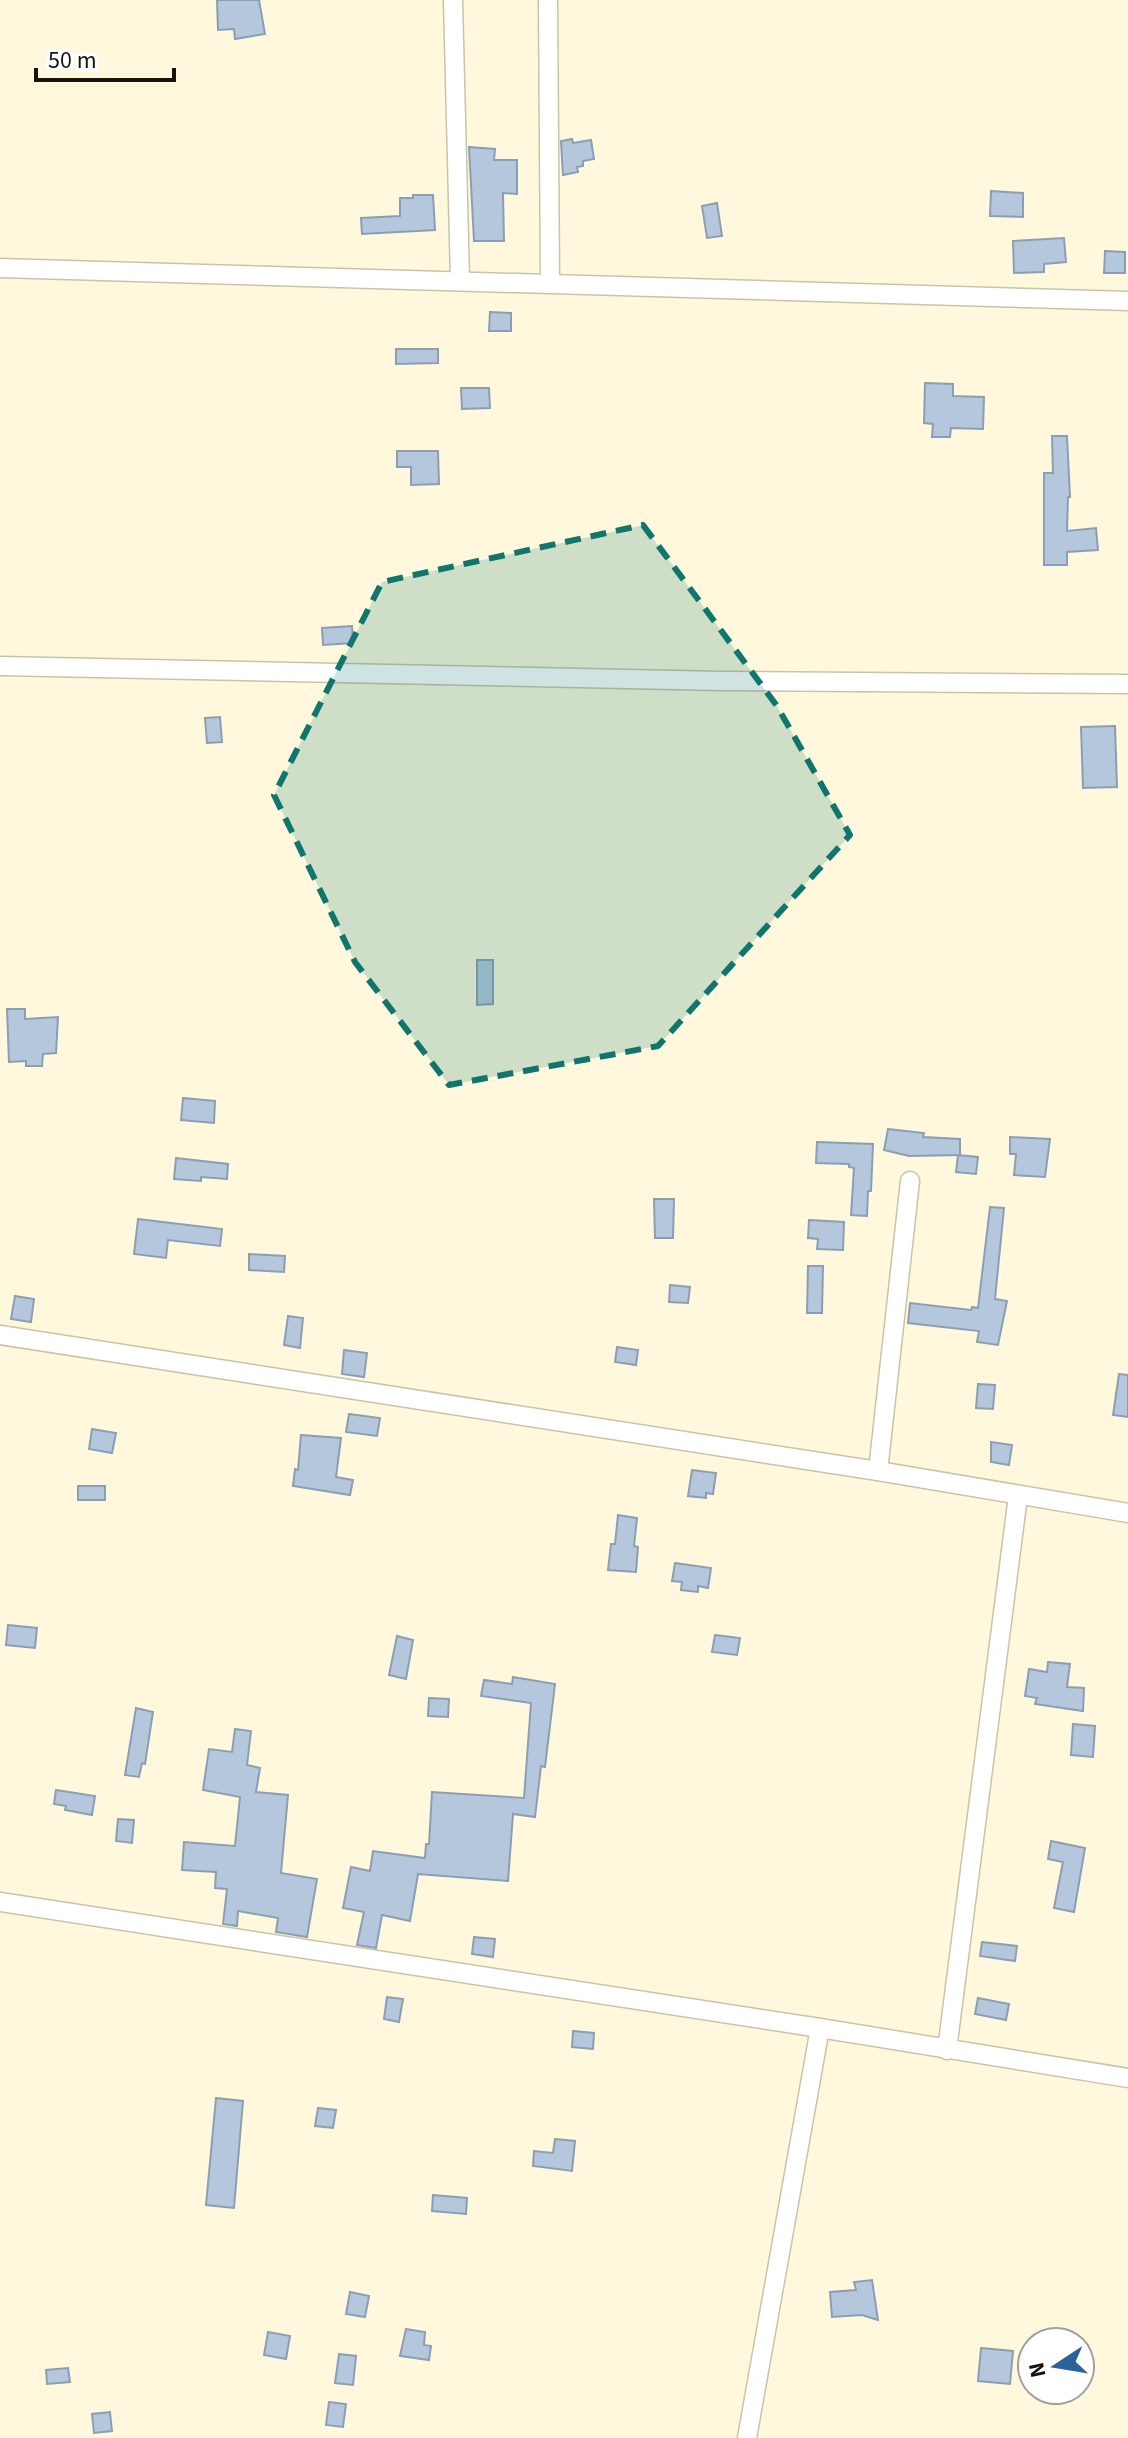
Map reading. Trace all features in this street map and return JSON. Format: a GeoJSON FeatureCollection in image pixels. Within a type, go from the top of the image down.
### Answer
{"type":"FeatureCollection","features":[{"type":"Feature","properties":{"kind":"street"},"geometry":{"type":"LineString","coordinates":[[453,0],[460,280]]}},
{"type":"Feature","properties":{"kind":"street"},"geometry":{"type":"LineString","coordinates":[[548,0],[550,283]]}},
{"type":"Feature","properties":{"kind":"street"},"geometry":{"type":"LineString","coordinates":[[0,268],[1128,301]]}},
{"type":"Feature","properties":{"kind":"street"},"geometry":{"type":"LineString","coordinates":[[0,666],[691,681],[1128,684]]}},
{"type":"Feature","properties":{"kind":"street"},"geometry":{"type":"LineString","coordinates":[[878,1471],[910,1181]]}},
{"type":"Feature","properties":{"kind":"street"},"geometry":{"type":"LineString","coordinates":[[0,1335],[878,1471],[1128,1513]]}},
{"type":"Feature","properties":{"kind":"street"},"geometry":{"type":"LineString","coordinates":[[947,2050],[1018,1496]]}},
{"type":"Feature","properties":{"kind":"street"},"geometry":{"type":"LineString","coordinates":[[0,1902],[1128,2078]]}},
{"type":"Feature","properties":{"kind":"street"},"geometry":{"type":"LineString","coordinates":[[747,2438],[820,2028]]}},
{"type":"Feature","properties":{"kind":"highlighted area"},"geometry":{"type":"Polygon","coordinates":[[[643,525],[777,706],[850,835],[658,1046],[449,1085],[355,962],[274,795],[382,582],[643,525]]]}},
{"type":"Feature","properties":{"kind":"building"},"geometry":{"type":"Polygon","coordinates":[[[217,0],[259,0],[265,34],[235,39],[234,29],[218,30],[217,0]]]}},
{"type":"Feature","properties":{"kind":"building"},"geometry":{"type":"Polygon","coordinates":[[[572,139],[573,143],[591,140],[594,159],[583,161],[583,166],[577,167],[578,172],[563,175],[561,141],[572,139]]]}},
{"type":"Feature","properties":{"kind":"building"},"geometry":{"type":"Polygon","coordinates":[[[469,147],[495,149],[494,160],[517,160],[517,194],[503,193],[504,241],[474,241],[469,147]]]}},
{"type":"Feature","properties":{"kind":"building"},"geometry":{"type":"Polygon","coordinates":[[[991,191],[1023,193],[1023,217],[990,216],[991,191]]]}},
{"type":"Feature","properties":{"kind":"building"},"geometry":{"type":"Polygon","coordinates":[[[413,195],[433,195],[435,230],[362,234],[361,218],[400,216],[400,198],[413,198],[413,195]]]}},
{"type":"Feature","properties":{"kind":"building"},"geometry":{"type":"Polygon","coordinates":[[[717,203],[722,236],[707,238],[702,206],[717,203]]]}},
{"type":"Feature","properties":{"kind":"building"},"geometry":{"type":"Polygon","coordinates":[[[1064,238],[1066,262],[1044,264],[1044,272],[1014,273],[1013,241],[1064,238]]]}},
{"type":"Feature","properties":{"kind":"building"},"geometry":{"type":"Polygon","coordinates":[[[1105,251],[1125,252],[1125,273],[1104,273],[1105,251]]]}},
{"type":"Feature","properties":{"kind":"building"},"geometry":{"type":"Polygon","coordinates":[[[490,312],[511,313],[511,331],[489,331],[490,312]]]}},
{"type":"Feature","properties":{"kind":"building"},"geometry":{"type":"Polygon","coordinates":[[[396,349],[438,349],[438,363],[396,364],[396,349]]]}},
{"type":"Feature","properties":{"kind":"building"},"geometry":{"type":"Polygon","coordinates":[[[925,383],[953,384],[953,396],[984,397],[983,429],[951,428],[950,437],[932,437],[933,424],[924,423],[925,383]]]}},
{"type":"Feature","properties":{"kind":"building"},"geometry":{"type":"Polygon","coordinates":[[[461,388],[489,388],[490,408],[462,409],[461,388]]]}},
{"type":"Feature","properties":{"kind":"building"},"geometry":{"type":"Polygon","coordinates":[[[1052,436],[1067,436],[1070,497],[1067,531],[1096,528],[1098,550],[1067,552],[1067,565],[1044,565],[1044,473],[1053,473],[1052,436]]]}},
{"type":"Feature","properties":{"kind":"building"},"geometry":{"type":"Polygon","coordinates":[[[397,451],[438,451],[439,484],[411,485],[411,467],[397,467],[397,451]]]}},
{"type":"Feature","properties":{"kind":"building"},"geometry":{"type":"Polygon","coordinates":[[[352,626],[353,643],[323,645],[322,628],[352,626]]]}},
{"type":"Feature","properties":{"kind":"building"},"geometry":{"type":"Polygon","coordinates":[[[220,717],[222,742],[207,743],[205,718],[220,717]]]}},
{"type":"Feature","properties":{"kind":"building"},"geometry":{"type":"Polygon","coordinates":[[[1115,726],[1117,787],[1083,788],[1081,727],[1115,726]]]}},
{"type":"Feature","properties":{"kind":"building"},"geometry":{"type":"Polygon","coordinates":[[[477,960],[493,960],[493,1004],[477,1005],[477,960]]]}},
{"type":"Feature","properties":{"kind":"building"},"geometry":{"type":"Polygon","coordinates":[[[7,1009],[25,1009],[25,1019],[58,1017],[56,1053],[43,1054],[42,1066],[26,1066],[26,1061],[9,1062],[7,1009]]]}},
{"type":"Feature","properties":{"kind":"building"},"geometry":{"type":"Polygon","coordinates":[[[183,1098],[215,1101],[214,1123],[181,1120],[183,1098]]]}},
{"type":"Feature","properties":{"kind":"building"},"geometry":{"type":"Polygon","coordinates":[[[888,1129],[924,1133],[923,1137],[960,1139],[960,1155],[909,1156],[884,1150],[888,1129]]]}},
{"type":"Feature","properties":{"kind":"building"},"geometry":{"type":"Polygon","coordinates":[[[1010,1137],[1050,1139],[1045,1177],[1014,1175],[1016,1154],[1010,1154],[1010,1137]]]}},
{"type":"Feature","properties":{"kind":"building"},"geometry":{"type":"Polygon","coordinates":[[[817,1142],[873,1144],[867,1216],[851,1215],[854,1168],[849,1164],[816,1163],[817,1142]]]}},
{"type":"Feature","properties":{"kind":"building"},"geometry":{"type":"Polygon","coordinates":[[[958,1155],[978,1157],[976,1174],[956,1172],[958,1155]]]}},
{"type":"Feature","properties":{"kind":"building"},"geometry":{"type":"Polygon","coordinates":[[[176,1158],[228,1164],[227,1179],[174,1179],[176,1158]]]}},
{"type":"Feature","properties":{"kind":"building"},"geometry":{"type":"Polygon","coordinates":[[[654,1199],[674,1199],[673,1238],[655,1238],[654,1199]]]}},
{"type":"Feature","properties":{"kind":"building"},"geometry":{"type":"Polygon","coordinates":[[[990,1207],[1004,1208],[995,1299],[1007,1301],[998,1345],[977,1342],[979,1331],[908,1323],[910,1303],[971,1310],[972,1307],[978,1308],[990,1207]]]}},
{"type":"Feature","properties":{"kind":"building"},"geometry":{"type":"Polygon","coordinates":[[[138,1219],[222,1229],[220,1246],[168,1240],[166,1258],[134,1254],[138,1219]]]}},
{"type":"Feature","properties":{"kind":"building"},"geometry":{"type":"Polygon","coordinates":[[[809,1220],[844,1222],[843,1250],[817,1249],[818,1239],[808,1238],[809,1220]]]}},
{"type":"Feature","properties":{"kind":"building"},"geometry":{"type":"Polygon","coordinates":[[[249,1254],[285,1256],[284,1272],[249,1270],[249,1254]]]}},
{"type":"Feature","properties":{"kind":"building"},"geometry":{"type":"Polygon","coordinates":[[[808,1266],[823,1266],[822,1313],[807,1313],[808,1266]]]}},
{"type":"Feature","properties":{"kind":"building"},"geometry":{"type":"Polygon","coordinates":[[[670,1285],[690,1287],[688,1303],[669,1302],[670,1285]]]}},
{"type":"Feature","properties":{"kind":"building"},"geometry":{"type":"Polygon","coordinates":[[[15,1296],[34,1299],[31,1322],[11,1319],[15,1296]]]}},
{"type":"Feature","properties":{"kind":"building"},"geometry":{"type":"Polygon","coordinates":[[[288,1316],[303,1318],[300,1348],[284,1345],[288,1316]]]}},
{"type":"Feature","properties":{"kind":"building"},"geometry":{"type":"Polygon","coordinates":[[[617,1347],[638,1350],[636,1365],[615,1362],[617,1347]]]}},
{"type":"Feature","properties":{"kind":"building"},"geometry":{"type":"Polygon","coordinates":[[[344,1350],[367,1353],[364,1377],[342,1374],[344,1350]]]}},
{"type":"Feature","properties":{"kind":"building"},"geometry":{"type":"Polygon","coordinates":[[[1119,1374],[1128,1375],[1128,1417],[1113,1415],[1119,1374]]]}},
{"type":"Feature","properties":{"kind":"building"},"geometry":{"type":"Polygon","coordinates":[[[978,1384],[995,1385],[993,1409],[976,1408],[978,1384]]]}},
{"type":"Feature","properties":{"kind":"building"},"geometry":{"type":"Polygon","coordinates":[[[349,1414],[380,1418],[377,1436],[346,1432],[349,1414]]]}},
{"type":"Feature","properties":{"kind":"building"},"geometry":{"type":"Polygon","coordinates":[[[92,1429],[116,1433],[112,1453],[89,1449],[92,1429]]]}},
{"type":"Feature","properties":{"kind":"building"},"geometry":{"type":"Polygon","coordinates":[[[301,1435],[341,1438],[336,1477],[353,1480],[350,1495],[293,1486],[295,1469],[298,1470],[301,1435]]]}},
{"type":"Feature","properties":{"kind":"building"},"geometry":{"type":"Polygon","coordinates":[[[991,1442],[1012,1445],[1009,1465],[991,1462],[991,1442]]]}},
{"type":"Feature","properties":{"kind":"building"},"geometry":{"type":"Polygon","coordinates":[[[692,1470],[716,1473],[713,1494],[706,1493],[706,1498],[688,1496],[692,1470]]]}},
{"type":"Feature","properties":{"kind":"building"},"geometry":{"type":"Polygon","coordinates":[[[78,1486],[105,1486],[105,1500],[78,1500],[78,1486]]]}},
{"type":"Feature","properties":{"kind":"building"},"geometry":{"type":"Polygon","coordinates":[[[618,1515],[637,1518],[634,1546],[638,1547],[636,1572],[608,1570],[618,1515]]]}},
{"type":"Feature","properties":{"kind":"building"},"geometry":{"type":"Polygon","coordinates":[[[675,1563],[711,1568],[708,1588],[698,1586],[698,1592],[681,1590],[682,1582],[672,1581],[675,1563]]]}},
{"type":"Feature","properties":{"kind":"building"},"geometry":{"type":"Polygon","coordinates":[[[8,1625],[37,1628],[35,1648],[6,1645],[8,1625]]]}},
{"type":"Feature","properties":{"kind":"building"},"geometry":{"type":"Polygon","coordinates":[[[715,1635],[740,1638],[737,1655],[712,1652],[715,1635]]]}},
{"type":"Feature","properties":{"kind":"building"},"geometry":{"type":"Polygon","coordinates":[[[397,1636],[413,1640],[406,1679],[389,1675],[397,1636]]]}},
{"type":"Feature","properties":{"kind":"building"},"geometry":{"type":"Polygon","coordinates":[[[1048,1662],[1070,1664],[1067,1687],[1084,1688],[1083,1711],[1035,1704],[1037,1698],[1025,1696],[1029,1669],[1047,1672],[1048,1662]]]}},
{"type":"Feature","properties":{"kind":"building"},"geometry":{"type":"Polygon","coordinates":[[[513,1677],[555,1684],[545,1767],[541,1766],[535,1817],[513,1814],[508,1881],[418,1874],[410,1921],[382,1915],[376,1948],[357,1945],[364,1912],[343,1908],[351,1867],[370,1871],[373,1851],[425,1858],[426,1844],[429,1844],[432,1792],[524,1798],[531,1703],[481,1696],[484,1680],[512,1684],[513,1677]]]}},
{"type":"Feature","properties":{"kind":"building"},"geometry":{"type":"Polygon","coordinates":[[[429,1698],[449,1699],[448,1717],[428,1716],[429,1698]]]}},
{"type":"Feature","properties":{"kind":"building"},"geometry":{"type":"Polygon","coordinates":[[[136,1708],[153,1712],[145,1764],[142,1763],[139,1777],[125,1775],[136,1708]]]}},
{"type":"Feature","properties":{"kind":"building"},"geometry":{"type":"Polygon","coordinates":[[[1073,1724],[1095,1726],[1093,1757],[1071,1755],[1073,1724]]]}},
{"type":"Feature","properties":{"kind":"building"},"geometry":{"type":"Polygon","coordinates":[[[235,1729],[251,1731],[247,1765],[260,1768],[256,1792],[288,1795],[281,1873],[317,1879],[307,1937],[276,1932],[278,1918],[238,1911],[237,1926],[223,1924],[227,1889],[215,1888],[216,1872],[182,1870],[184,1842],[235,1846],[240,1797],[203,1790],[209,1749],[232,1752],[235,1729]]]}},
{"type":"Feature","properties":{"kind":"building"},"geometry":{"type":"Polygon","coordinates":[[[56,1790],[95,1796],[92,1815],[65,1810],[66,1806],[54,1804],[56,1790]]]}},
{"type":"Feature","properties":{"kind":"building"},"geometry":{"type":"Polygon","coordinates":[[[118,1819],[134,1820],[132,1843],[116,1841],[118,1819]]]}},
{"type":"Feature","properties":{"kind":"building"},"geometry":{"type":"Polygon","coordinates":[[[1051,1841],[1085,1848],[1074,1912],[1054,1908],[1063,1862],[1048,1859],[1051,1841]]]}},
{"type":"Feature","properties":{"kind":"building"},"geometry":{"type":"Polygon","coordinates":[[[474,1937],[495,1939],[493,1957],[472,1954],[474,1937]]]}},
{"type":"Feature","properties":{"kind":"building"},"geometry":{"type":"Polygon","coordinates":[[[982,1942],[1017,1946],[1015,1961],[980,1956],[982,1942]]]}},
{"type":"Feature","properties":{"kind":"building"},"geometry":{"type":"Polygon","coordinates":[[[387,1997],[403,1999],[399,2022],[384,2019],[387,1997]]]}},
{"type":"Feature","properties":{"kind":"building"},"geometry":{"type":"Polygon","coordinates":[[[978,1998],[1009,2004],[1006,2020],[975,2014],[978,1998]]]}},
{"type":"Feature","properties":{"kind":"building"},"geometry":{"type":"Polygon","coordinates":[[[573,2031],[594,2033],[593,2049],[572,2047],[573,2031]]]}},
{"type":"Feature","properties":{"kind":"building"},"geometry":{"type":"Polygon","coordinates":[[[216,2098],[243,2101],[234,2208],[206,2205],[216,2098]]]}},
{"type":"Feature","properties":{"kind":"building"},"geometry":{"type":"Polygon","coordinates":[[[318,2108],[336,2110],[333,2128],[315,2126],[318,2108]]]}},
{"type":"Feature","properties":{"kind":"building"},"geometry":{"type":"Polygon","coordinates":[[[555,2139],[575,2141],[572,2171],[533,2166],[534,2151],[553,2153],[555,2139]]]}},
{"type":"Feature","properties":{"kind":"building"},"geometry":{"type":"Polygon","coordinates":[[[433,2195],[467,2198],[466,2214],[432,2211],[433,2195]]]}},
{"type":"Feature","properties":{"kind":"building"},"geometry":{"type":"Polygon","coordinates":[[[872,2280],[878,2320],[862,2315],[832,2317],[830,2292],[856,2290],[854,2282],[872,2280]]]}},
{"type":"Feature","properties":{"kind":"building"},"geometry":{"type":"Polygon","coordinates":[[[350,2292],[369,2296],[365,2317],[346,2314],[350,2292]]]}},
{"type":"Feature","properties":{"kind":"building"},"geometry":{"type":"Polygon","coordinates":[[[406,2329],[425,2332],[424,2345],[431,2346],[429,2360],[400,2356],[406,2329]]]}},
{"type":"Feature","properties":{"kind":"building"},"geometry":{"type":"Polygon","coordinates":[[[268,2332],[290,2336],[286,2359],[264,2355],[268,2332]]]}},
{"type":"Feature","properties":{"kind":"building"},"geometry":{"type":"Polygon","coordinates":[[[981,2348],[1013,2351],[1010,2384],[978,2381],[981,2348]]]}},
{"type":"Feature","properties":{"kind":"building"},"geometry":{"type":"Polygon","coordinates":[[[339,2354],[356,2356],[353,2385],[335,2383],[339,2354]]]}},
{"type":"Feature","properties":{"kind":"building"},"geometry":{"type":"Polygon","coordinates":[[[68,2368],[70,2382],[47,2384],[46,2370],[68,2368]]]}},
{"type":"Feature","properties":{"kind":"building"},"geometry":{"type":"Polygon","coordinates":[[[329,2402],[346,2404],[343,2427],[326,2425],[329,2402]]]}},
{"type":"Feature","properties":{"kind":"building"},"geometry":{"type":"Polygon","coordinates":[[[110,2412],[112,2431],[94,2433],[92,2414],[110,2412]]]}}]}
